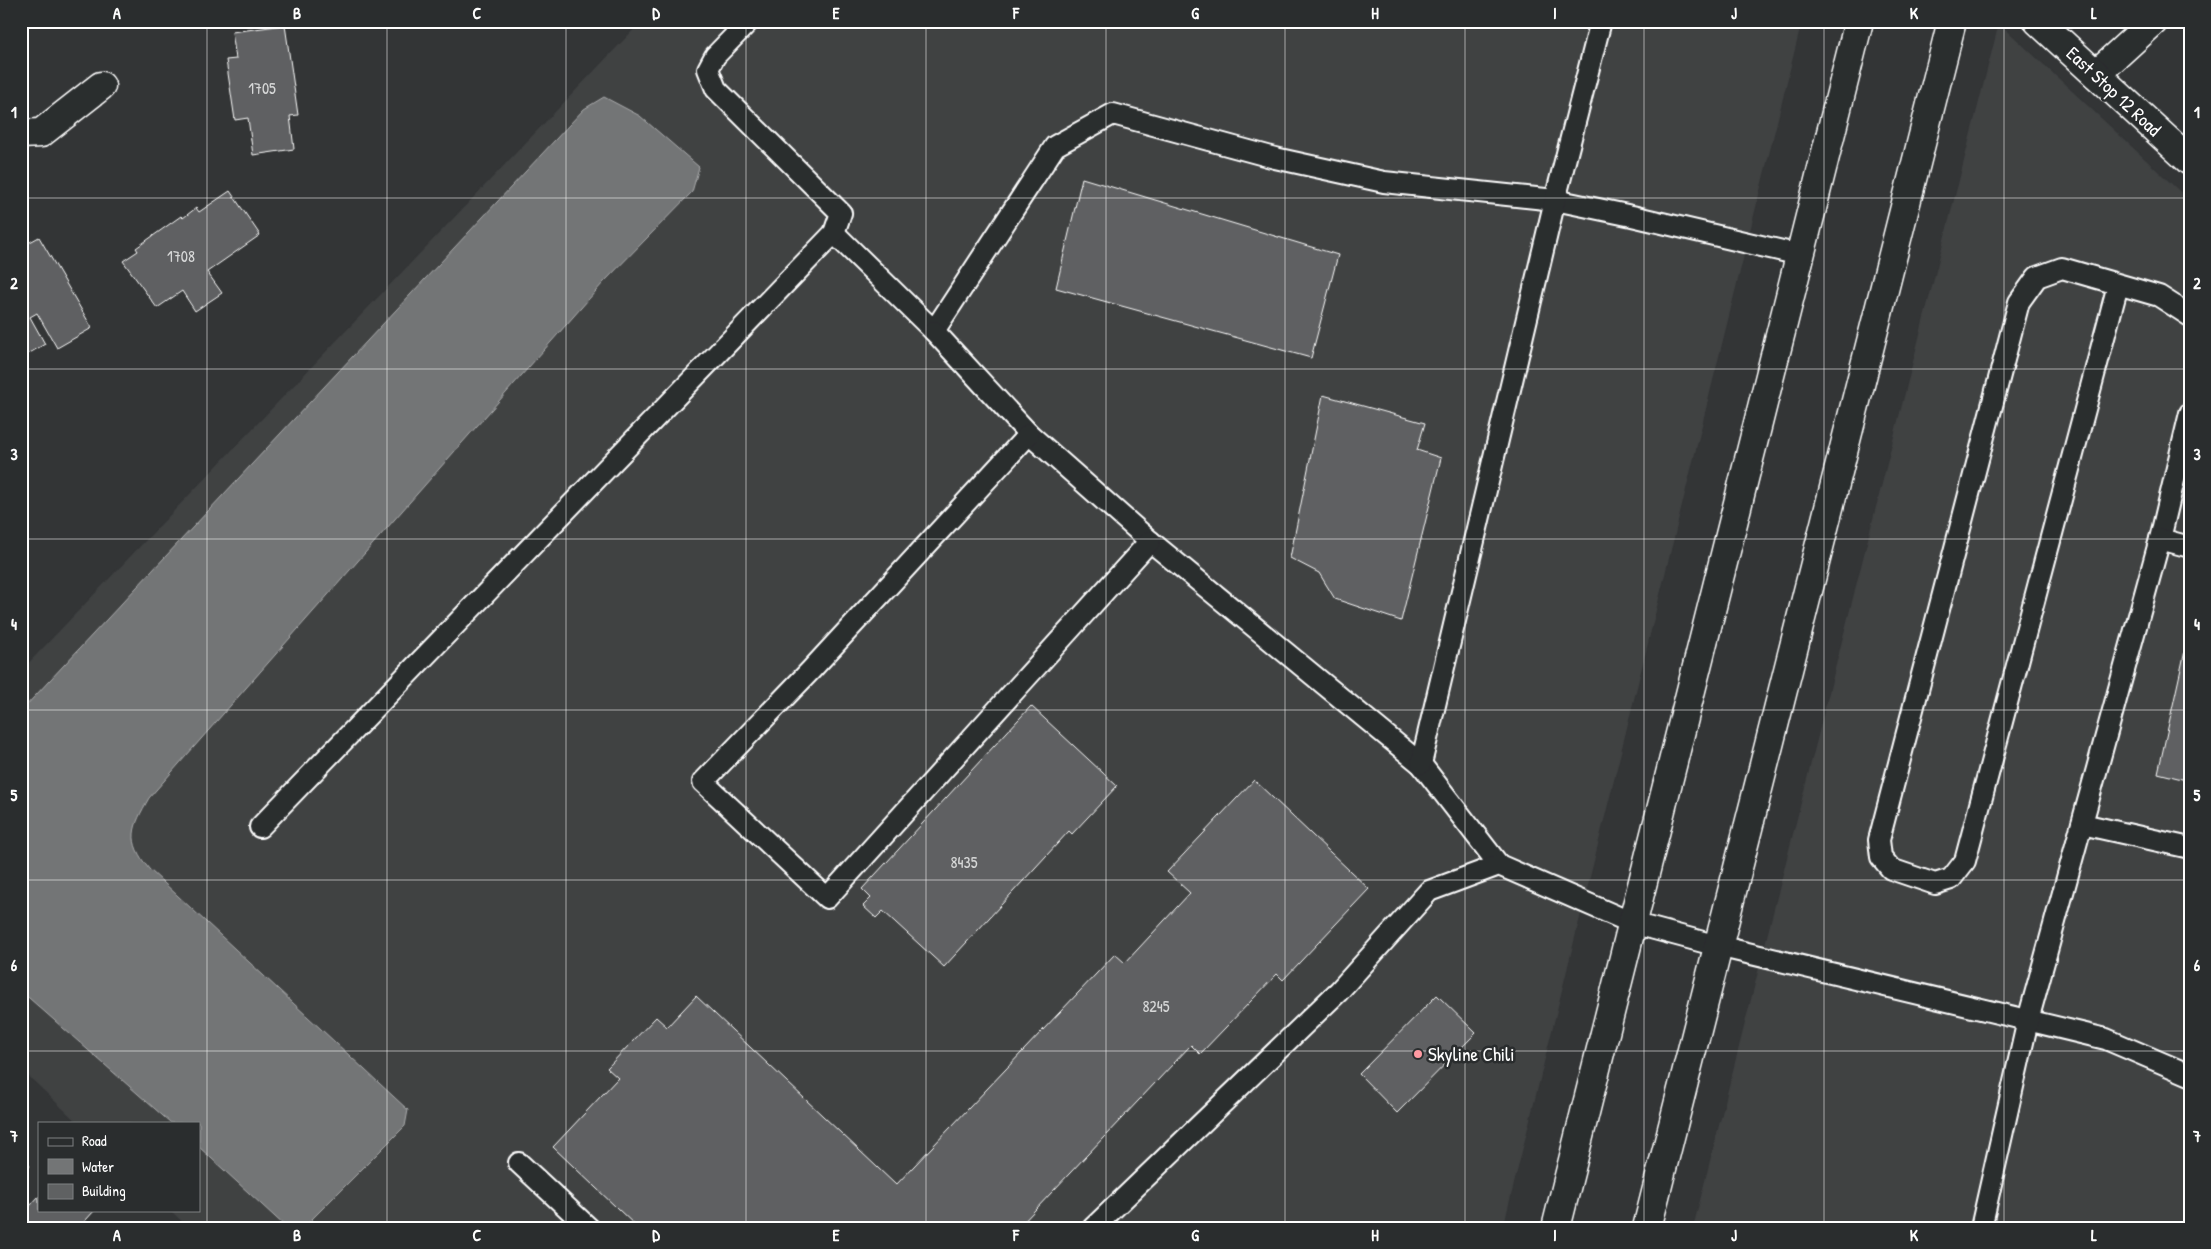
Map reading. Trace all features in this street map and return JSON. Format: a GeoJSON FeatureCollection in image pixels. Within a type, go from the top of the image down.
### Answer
{"type":"FeatureCollection","features":[{"type":"Feature","properties":{"kind":"main road"},"geometry":{"type":"LineString","coordinates":[[1556,1228],[1859,21]]}},
{"type":"Feature","properties":{"kind":"main road"},"geometry":{"type":"LineString","coordinates":[[1647,1228],[1952,21]]}},
{"type":"Feature","properties":{"kind":"main road","name":"East Stop 12 Road"},"geometry":{"type":"LineString","coordinates":[[2038,21],[2190,161]]}},
{"type":"Feature","properties":{"kind":"main road"},"geometry":{"type":"LineString","coordinates":[[2096,74],[2154,21]]}},
{"type":"Feature","properties":{"kind":"main road"},"geometry":{"type":"LineString","coordinates":[[21,134],[41,133],[101,86]]}},
{"type":"Feature","properties":{"kind":"lane"},"geometry":{"type":"LineString","coordinates":[[260,827],[834,233],[841,213],[716,89],[713,82],[708,69],[715,56],[749,21]]}},
{"type":"Feature","properties":{"kind":"lane"},"geometry":{"type":"LineString","coordinates":[[1421,764],[1555,200],[1601,21]]}},
{"type":"Feature","properties":{"kind":"lane"},"geometry":{"type":"LineString","coordinates":[[934,331],[1055,146],[1114,114],[1275,158],[1384,182],[1555,200],[1632,216],[1800,256]]}},
{"type":"Feature","properties":{"kind":"lane"},"geometry":{"type":"LineString","coordinates":[[834,233],[934,331],[1029,434],[1150,541],[1421,764],[1499,865],[1632,923],[1718,946],[2106,1039],[2190,1075]]}},
{"type":"Feature","properties":{"kind":"lane"},"geometry":{"type":"LineString","coordinates":[[2118,284],[1966,861],[1951,879],[1935,884],[1891,869],[1882,858],[1878,840],[2019,302],[2037,277],[2062,268],[2118,284],[2159,296],[2190,316]]}},
{"type":"Feature","properties":{"kind":"lane"},"geometry":{"type":"LineString","coordinates":[[1981,1228],[2028,1020],[2160,539],[2190,413]]}},
{"type":"Feature","properties":{"kind":"lane"},"geometry":{"type":"LineString","coordinates":[[1029,434],[812,670],[703,782],[827,898],[1150,541]]}},
{"type":"Feature","properties":{"kind":"lane"},"geometry":{"type":"LineString","coordinates":[[2160,539],[2190,547]]}},
{"type":"Feature","properties":{"kind":"lane"},"geometry":{"type":"LineString","coordinates":[[2082,824],[2190,848]]}},
{"type":"Feature","properties":{"kind":"lane"},"geometry":{"type":"LineString","coordinates":[[1093,1228],[1265,1065],[1339,991],[1429,891],[1499,865]]}},
{"type":"Feature","properties":{"kind":"lane"},"geometry":{"type":"LineString","coordinates":[[519,1163],[589,1228]]}},
{"type":"Feature","properties":{"kind":"shaded area"},"geometry":{"type":"Polygon","coordinates":[[[642,21],[1802,21],[1503,1228],[189,1228],[172,1212],[200,1212],[200,1122],[77,1122],[21,1069],[21,671],[642,21]]]}},
{"type":"Feature","properties":{"kind":"shaded area"},"geometry":{"type":"Polygon","coordinates":[[[1999,23],[2190,201],[2190,1228],[1693,1228],[1999,23]]]}},
{"type":"Feature","properties":{"kind":"water"},"geometry":{"type":"Polygon","coordinates":[[[604,97],[640,116],[699,167],[692,192],[603,283],[149,798],[135,826],[134,842],[149,869],[408,1110],[405,1126],[303,1228],[287,1228],[200,1148],[200,1122],[170,1122],[21,991],[21,711],[584,109],[604,97]]]}},
{"type":"Feature","properties":{"kind":"building"},"geometry":{"type":"Polygon","coordinates":[[[285,25],[298,115],[290,116],[294,149],[253,155],[248,118],[235,120],[226,60],[236,59],[232,32],[285,25]]]}},
{"type":"Feature","properties":{"kind":"building"},"geometry":{"type":"Polygon","coordinates":[[[1082,178],[1338,255],[1311,358],[1056,288],[1082,178]]]}},
{"type":"Feature","properties":{"kind":"building"},"geometry":{"type":"Polygon","coordinates":[[[230,191],[260,235],[207,272],[222,293],[195,311],[182,291],[157,308],[123,261],[138,251],[136,248],[181,216],[183,218],[196,208],[199,212],[230,191]]]}},
{"type":"Feature","properties":{"kind":"building"},"geometry":{"type":"Polygon","coordinates":[[[39,237],[92,328],[57,348],[37,313],[30,317],[45,344],[21,358],[21,247],[39,237]]]}},
{"type":"Feature","properties":{"kind":"building"},"geometry":{"type":"Polygon","coordinates":[[[1323,395],[1425,423],[1417,450],[1441,458],[1401,621],[1335,599],[1319,573],[1290,558],[1323,395]]]}},
{"type":"Feature","properties":{"kind":"building"},"geometry":{"type":"Polygon","coordinates":[[[2190,628],[2190,781],[2158,773],[2190,628]]]}},
{"type":"Feature","properties":{"kind":"building"},"geometry":{"type":"Polygon","coordinates":[[[1031,706],[1117,786],[1072,834],[1069,831],[944,967],[883,911],[876,918],[863,906],[871,898],[862,889],[1031,706]]]}},
{"type":"Feature","properties":{"kind":"building"},"geometry":{"type":"Polygon","coordinates":[[[1254,780],[1369,889],[1283,980],[1277,974],[1200,1054],[1191,1045],[1018,1228],[638,1228],[553,1147],[618,1078],[607,1068],[656,1017],[667,1027],[696,996],[896,1185],[1115,954],[1125,963],[1190,893],[1167,872],[1254,780]]]}},
{"type":"Feature","properties":{"kind":"building"},"geometry":{"type":"Polygon","coordinates":[[[1437,995],[1476,1033],[1397,1113],[1359,1074],[1437,995]]]}},
{"type":"Feature","properties":{"kind":"building"},"geometry":{"type":"Polygon","coordinates":[[[21,1158],[30,1166],[21,1176],[21,1158]]]}},
{"type":"Feature","properties":{"kind":"building"},"geometry":{"type":"Polygon","coordinates":[[[38,1197],[38,1212],[93,1212],[85,1221],[93,1228],[21,1228],[21,1216],[38,1197]]]}},
{"type":"Feature","properties":{"kind":"place","name":"Skyline Chili"},"geometry":{"type":"Point","coordinates":[1418,1054]}}]}
